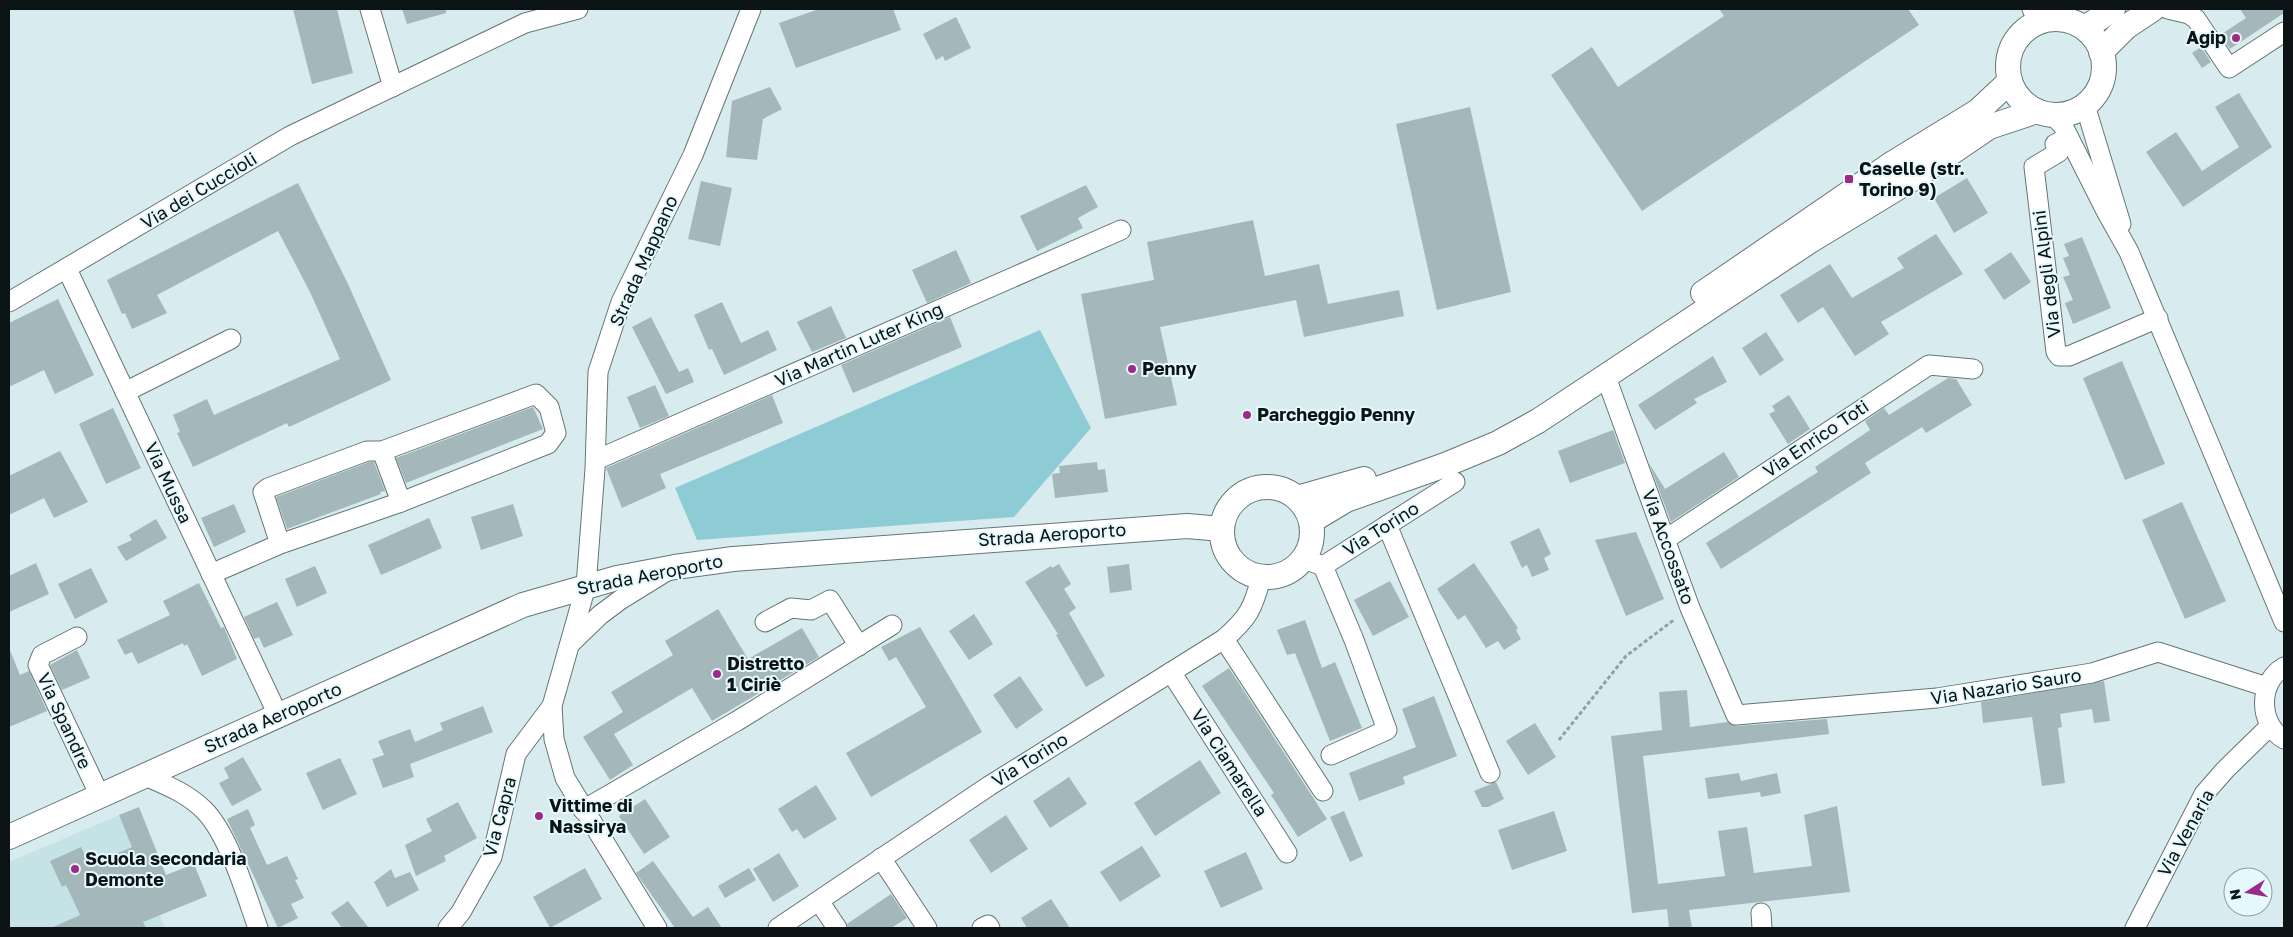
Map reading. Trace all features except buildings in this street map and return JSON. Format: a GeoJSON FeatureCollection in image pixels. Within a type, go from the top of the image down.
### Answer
{"type":"FeatureCollection","features":[{"type":"Feature","properties":{"kind":"main road"},"geometry":{"type":"LineString","coordinates":[[2085,28],[2114,9]]}},
{"type":"Feature","properties":{"kind":"main road"},"geometry":{"type":"LineString","coordinates":[[2101,52],[2126,27],[2153,9]]}},
{"type":"Feature","properties":{"kind":"main road"},"geometry":{"type":"LineString","coordinates":[[1311,521],[1346,500],[1445,465],[1498,443],[1538,421],[1810,241],[1914,178],[1989,127],[2045,113],[2064,114],[2085,105],[2096,92],[2103,75],[2101,52],[2095,38],[2085,28],[2070,20],[2035,15],[2009,52],[2007,67],[2010,81],[2016,94],[2025,104],[2045,113]]}},
{"type":"Feature","properties":{"kind":"main road"},"geometry":{"type":"LineString","coordinates":[[1297,498],[1355,482],[1433,454],[1481,434],[1524,412],[1573,382],[1893,162],[1978,111],[2010,81]]}},
{"type":"Feature","properties":{"kind":"main road"},"geometry":{"type":"LineString","coordinates":[[1276,488],[1288,492],[1297,498],[1306,509],[1311,521],[1313,563],[1277,577],[1261,578],[1248,574],[1236,566],[1228,556],[1223,543],[1222,529],[1225,516],[1231,504],[1241,495],[1253,489],[1276,488]]}},
{"type":"Feature","properties":{"kind":"main road","name":"Strada Aeroporto"},"geometry":{"type":"LineString","coordinates":[[9,837],[523,605],[586,586],[675,567],[733,559],[1187,526],[1222,529]]}},
{"type":"Feature","properties":{"kind":"street"},"geometry":{"type":"LineString","coordinates":[[370,9],[393,87]]}},
{"type":"Feature","properties":{"kind":"street","name":"Via dei Cuccioli"},"geometry":{"type":"LineString","coordinates":[[9,302],[290,136],[525,23],[578,9]]}},
{"type":"Feature","properties":{"kind":"street","name":"Strada Mappano"},"geometry":{"type":"LineString","coordinates":[[552,706],[586,586],[596,460],[598,372],[621,302],[693,155],[751,9]]}},
{"type":"Feature","properties":{"kind":"street"},"geometry":{"type":"LineString","coordinates":[[2168,9],[2189,14],[2196,19],[2229,68],[2284,32]]}},
{"type":"Feature","properties":{"kind":"street"},"geometry":{"type":"LineString","coordinates":[[2085,105],[2113,194],[2128,252]]}},
{"type":"Feature","properties":{"kind":"street"},"geometry":{"type":"LineString","coordinates":[[2045,113],[2063,126],[2128,252],[2158,318],[2284,622]]}},
{"type":"Feature","properties":{"kind":"street","name":"Via degli Alpini"},"geometry":{"type":"LineString","coordinates":[[2068,138],[2055,144],[2059,152],[2034,167],[2056,352],[2059,356],[2069,356],[2158,318]]}},
{"type":"Feature","properties":{"kind":"street","name":"Via Martin Luter King"},"geometry":{"type":"LineString","coordinates":[[596,460],[1122,230]]}},
{"type":"Feature","properties":{"kind":"street","name":"Via Mussa"},"geometry":{"type":"LineString","coordinates":[[67,269],[278,715]]}},
{"type":"Feature","properties":{"kind":"street"},"geometry":{"type":"LineString","coordinates":[[125,392],[231,339]]}},
{"type":"Feature","properties":{"kind":"street","name":"Via Enrico Toti"},"geometry":{"type":"LineString","coordinates":[[1666,539],[1929,365],[1973,369]]}},
{"type":"Feature","properties":{"kind":"street","name":"Via Accossato"},"geometry":{"type":"LineString","coordinates":[[1606,377],[1690,608],[1736,715]]}},
{"type":"Feature","properties":{"kind":"street"},"geometry":{"type":"LineString","coordinates":[[211,574],[280,544],[402,502],[548,444],[556,433],[548,407],[536,394],[382,452],[367,451],[268,488],[263,492],[280,544]]}},
{"type":"Feature","properties":{"kind":"street"},"geometry":{"type":"LineString","coordinates":[[382,452],[402,502]]}},
{"type":"Feature","properties":{"kind":"street","name":"Via Torino"},"geometry":{"type":"LineString","coordinates":[[1313,563],[1388,526],[1455,482]]}},
{"type":"Feature","properties":{"kind":"street"},"geometry":{"type":"LineString","coordinates":[[1388,526],[1490,773]]}},
{"type":"Feature","properties":{"kind":"street"},"geometry":{"type":"LineString","coordinates":[[1313,563],[1354,640],[1387,730],[1332,754]]}},
{"type":"Feature","properties":{"kind":"street"},"geometry":{"type":"LineString","coordinates":[[569,645],[600,615],[620,600],[675,567]]}},
{"type":"Feature","properties":{"kind":"street","name":"Via Torino"},"geometry":{"type":"LineString","coordinates":[[778,928],[989,786],[1224,639],[1244,622],[1255,602],[1261,578]]}},
{"type":"Feature","properties":{"kind":"street"},"geometry":{"type":"LineString","coordinates":[[765,622],[791,608],[811,610],[830,600],[859,646]]}},
{"type":"Feature","properties":{"kind":"street"},"geometry":{"type":"LineString","coordinates":[[583,810],[737,721],[892,625]]}},
{"type":"Feature","properties":{"kind":"street","name":"Via Spandre"},"geometry":{"type":"LineString","coordinates":[[77,637],[42,655],[38,665],[100,796]]}},
{"type":"Feature","properties":{"kind":"street"},"geometry":{"type":"LineString","coordinates":[[1224,639],[1323,791]]}},
{"type":"Feature","properties":{"kind":"street","name":"Via Nazario Sauro"},"geometry":{"type":"LineString","coordinates":[[1736,715],[1937,698],[2092,673],[2158,652],[2267,687]]}},
{"type":"Feature","properties":{"kind":"street"},"geometry":{"type":"LineString","coordinates":[[2284,667],[2273,677],[2267,687],[2264,700],[2265,713],[2270,726],[2284,739]]}},
{"type":"Feature","properties":{"kind":"street","name":"Via Ciamarella"},"geometry":{"type":"LineString","coordinates":[[1171,672],[1287,853]]}},
{"type":"Feature","properties":{"kind":"street"},"geometry":{"type":"LineString","coordinates":[[552,706],[554,739],[564,778],[657,928]]}},
{"type":"Feature","properties":{"kind":"street","name":"Via Capra"},"geometry":{"type":"LineString","coordinates":[[448,928],[461,912],[492,857],[516,754],[552,706]]}},
{"type":"Feature","properties":{"kind":"street","name":"Via Venaria"},"geometry":{"type":"LineString","coordinates":[[2135,928],[2204,794],[2225,770],[2270,726]]}},
{"type":"Feature","properties":{"kind":"street"},"geometry":{"type":"LineString","coordinates":[[145,776],[173,787],[205,811],[224,840],[258,928]]}},
{"type":"Feature","properties":{"kind":"street"},"geometry":{"type":"LineString","coordinates":[[881,858],[927,928]]}},
{"type":"Feature","properties":{"kind":"street"},"geometry":{"type":"LineString","coordinates":[[818,900],[837,928]]}},
{"type":"Feature","properties":{"kind":"street"},"geometry":{"type":"LineString","coordinates":[[982,928],[988,925],[990,928]]}},
{"type":"Feature","properties":{"kind":"path"},"geometry":{"type":"LineString","coordinates":[[1559,740],[1626,656],[1690,608]]}},
{"type":"Feature","properties":{"kind":"shaded area"},"geometry":{"type":"Polygon","coordinates":[[[1040,330],[1091,428],[1014,517],[697,540],[675,488],[1040,330]]]}},
{"type":"Feature","properties":{"kind":"shaded area","name":"Scuola secondaria Demonte"},"geometry":{"type":"Polygon","coordinates":[[[119,815],[165,928],[9,928],[9,862],[119,815]]]}},
{"type":"Feature","properties":{"kind":"place","name":"Agip"},"geometry":{"type":"Point","coordinates":[2236,38]}},
{"type":"Feature","properties":{"kind":"place","name":"Caselle (str. Torino 9)"},"geometry":{"type":"Point","coordinates":[1849,179]}},
{"type":"Feature","properties":{"kind":"place","name":"Penny"},"geometry":{"type":"Point","coordinates":[1132,369]}},
{"type":"Feature","properties":{"kind":"place","name":"Parcheggio Penny"},"geometry":{"type":"Point","coordinates":[1247,415]}},
{"type":"Feature","properties":{"kind":"place","name":"Distretto 1 Ciriè"},"geometry":{"type":"Point","coordinates":[717,674]}},
{"type":"Feature","properties":{"kind":"place","name":"Vittime di Nassirya"},"geometry":{"type":"Point","coordinates":[539,816]}},
{"type":"Feature","properties":{"kind":"place","name":"Scuola secondaria Demonte"},"geometry":{"type":"Point","coordinates":[75,869]}}]}
